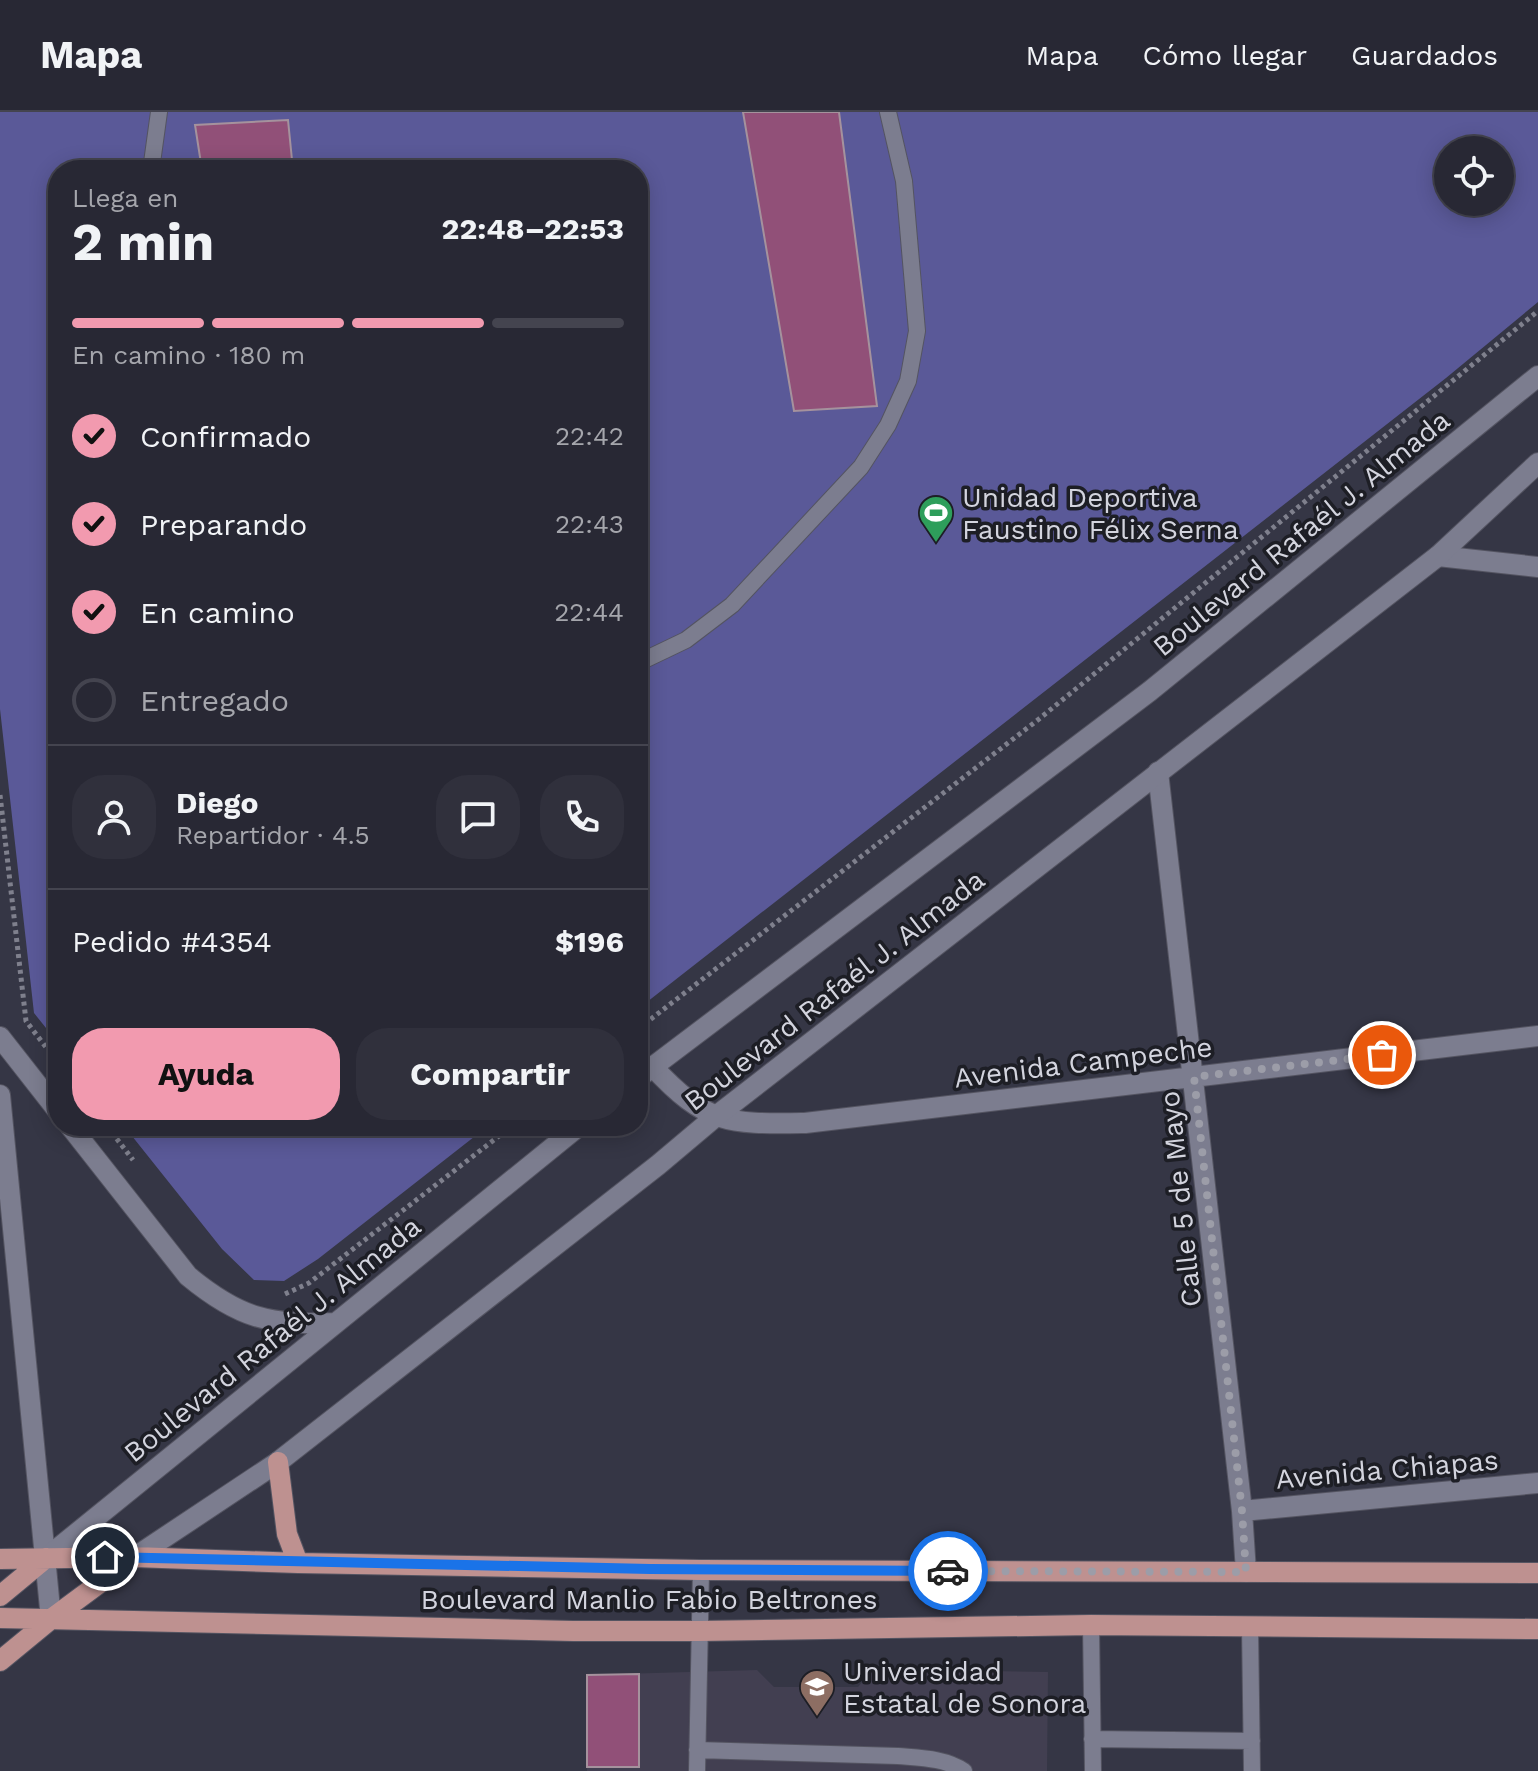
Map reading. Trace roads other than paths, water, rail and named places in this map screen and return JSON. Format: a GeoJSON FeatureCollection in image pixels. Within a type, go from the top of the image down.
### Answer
{"type":"FeatureCollection","features":[{"type":"Feature","properties":{"kind":"main road","name":"Boulevard Rafaél J. Almada"},"geometry":{"type":"LineString","coordinates":[[648,1070],[1150,691],[1538,376]]}},
{"type":"Feature","properties":{"kind":"main road","name":"Boulevard Rafaél J. Almada"},"geometry":{"type":"LineString","coordinates":[[0,1661],[135,1557],[278,1462],[715,1117],[1438,556],[1538,463]]}},
{"type":"Feature","properties":{"kind":"main road"},"geometry":{"type":"LineString","coordinates":[[1438,556],[1538,567]]}},
{"type":"Feature","properties":{"kind":"main road","name":"Calle 5 de Mayo"},"geometry":{"type":"LineString","coordinates":[[1158,772],[1242,1511],[1246,1572]]}},
{"type":"Feature","properties":{"kind":"main road","name":"Avenida Campeche"},"geometry":{"type":"LineString","coordinates":[[648,1074],[715,1117],[749,1124],[805,1123],[1538,1036]]}},
{"type":"Feature","properties":{"kind":"main road"},"geometry":{"type":"LineString","coordinates":[[0,1037],[48,1098]]}},
{"type":"Feature","properties":{"kind":"main road"},"geometry":{"type":"LineString","coordinates":[[0,1095],[51,1619]]}},
{"type":"Feature","properties":{"kind":"main road"},"geometry":{"type":"LineString","coordinates":[[78,1136],[188,1276],[208,1293],[254,1317],[282,1324],[336,1323]]}},
{"type":"Feature","properties":{"kind":"main road","name":"Boulevard Rafaél J. Almada"},"geometry":{"type":"LineString","coordinates":[[0,1596],[567,1136]]}},
{"type":"Feature","properties":{"kind":"main road"},"geometry":{"type":"LineString","coordinates":[[278,1462],[287,1534],[298,1563]]}},
{"type":"Feature","properties":{"kind":"main road","name":"Avenida Chiapas"},"geometry":{"type":"LineString","coordinates":[[1242,1511],[1538,1483]]}},
{"type":"Feature","properties":{"kind":"main road","name":"Boulevard Manlio Fabio Beltrones"},"geometry":{"type":"LineString","coordinates":[[0,1559],[135,1557],[701,1570],[1538,1573]]}},
{"type":"Feature","properties":{"kind":"main road","name":"Boulevard Manlio Fabio Beltrones"},"geometry":{"type":"LineString","coordinates":[[0,1618],[699,1631],[1091,1625],[1538,1629]]}},
{"type":"Feature","properties":{"kind":"lane"},"geometry":{"type":"LineString","coordinates":[[152,160],[159,112]]}},
{"type":"Feature","properties":{"kind":"lane"},"geometry":{"type":"LineString","coordinates":[[648,658],[686,640],[732,605],[861,467],[888,425],[908,381],[917,331],[904,181],[888,112]]}},
{"type":"Feature","properties":{"kind":"lane"},"geometry":{"type":"LineString","coordinates":[[697,1771],[701,1570]]}},
{"type":"Feature","properties":{"kind":"lane"},"geometry":{"type":"LineString","coordinates":[[1091,1625],[1093,1771]]}},
{"type":"Feature","properties":{"kind":"lane"},"geometry":{"type":"LineString","coordinates":[[1250,1627],[1252,1771]]}},
{"type":"Feature","properties":{"kind":"lane"},"geometry":{"type":"LineString","coordinates":[[1092,1739],[1252,1741]]}},
{"type":"Feature","properties":{"kind":"lane"},"geometry":{"type":"LineString","coordinates":[[697,1750],[898,1756],[930,1759],[955,1765],[964,1771]]}},
{"type":"Feature","properties":{"kind":"place","name":"Unidad Deportiva Faustino Félix Serna"},"geometry":{"type":"Point","coordinates":[936,544]}},
{"type":"Feature","properties":{"kind":"place","name":"Universidad Estatal de Sonora"},"geometry":{"type":"Point","coordinates":[817,1718]}}]}
